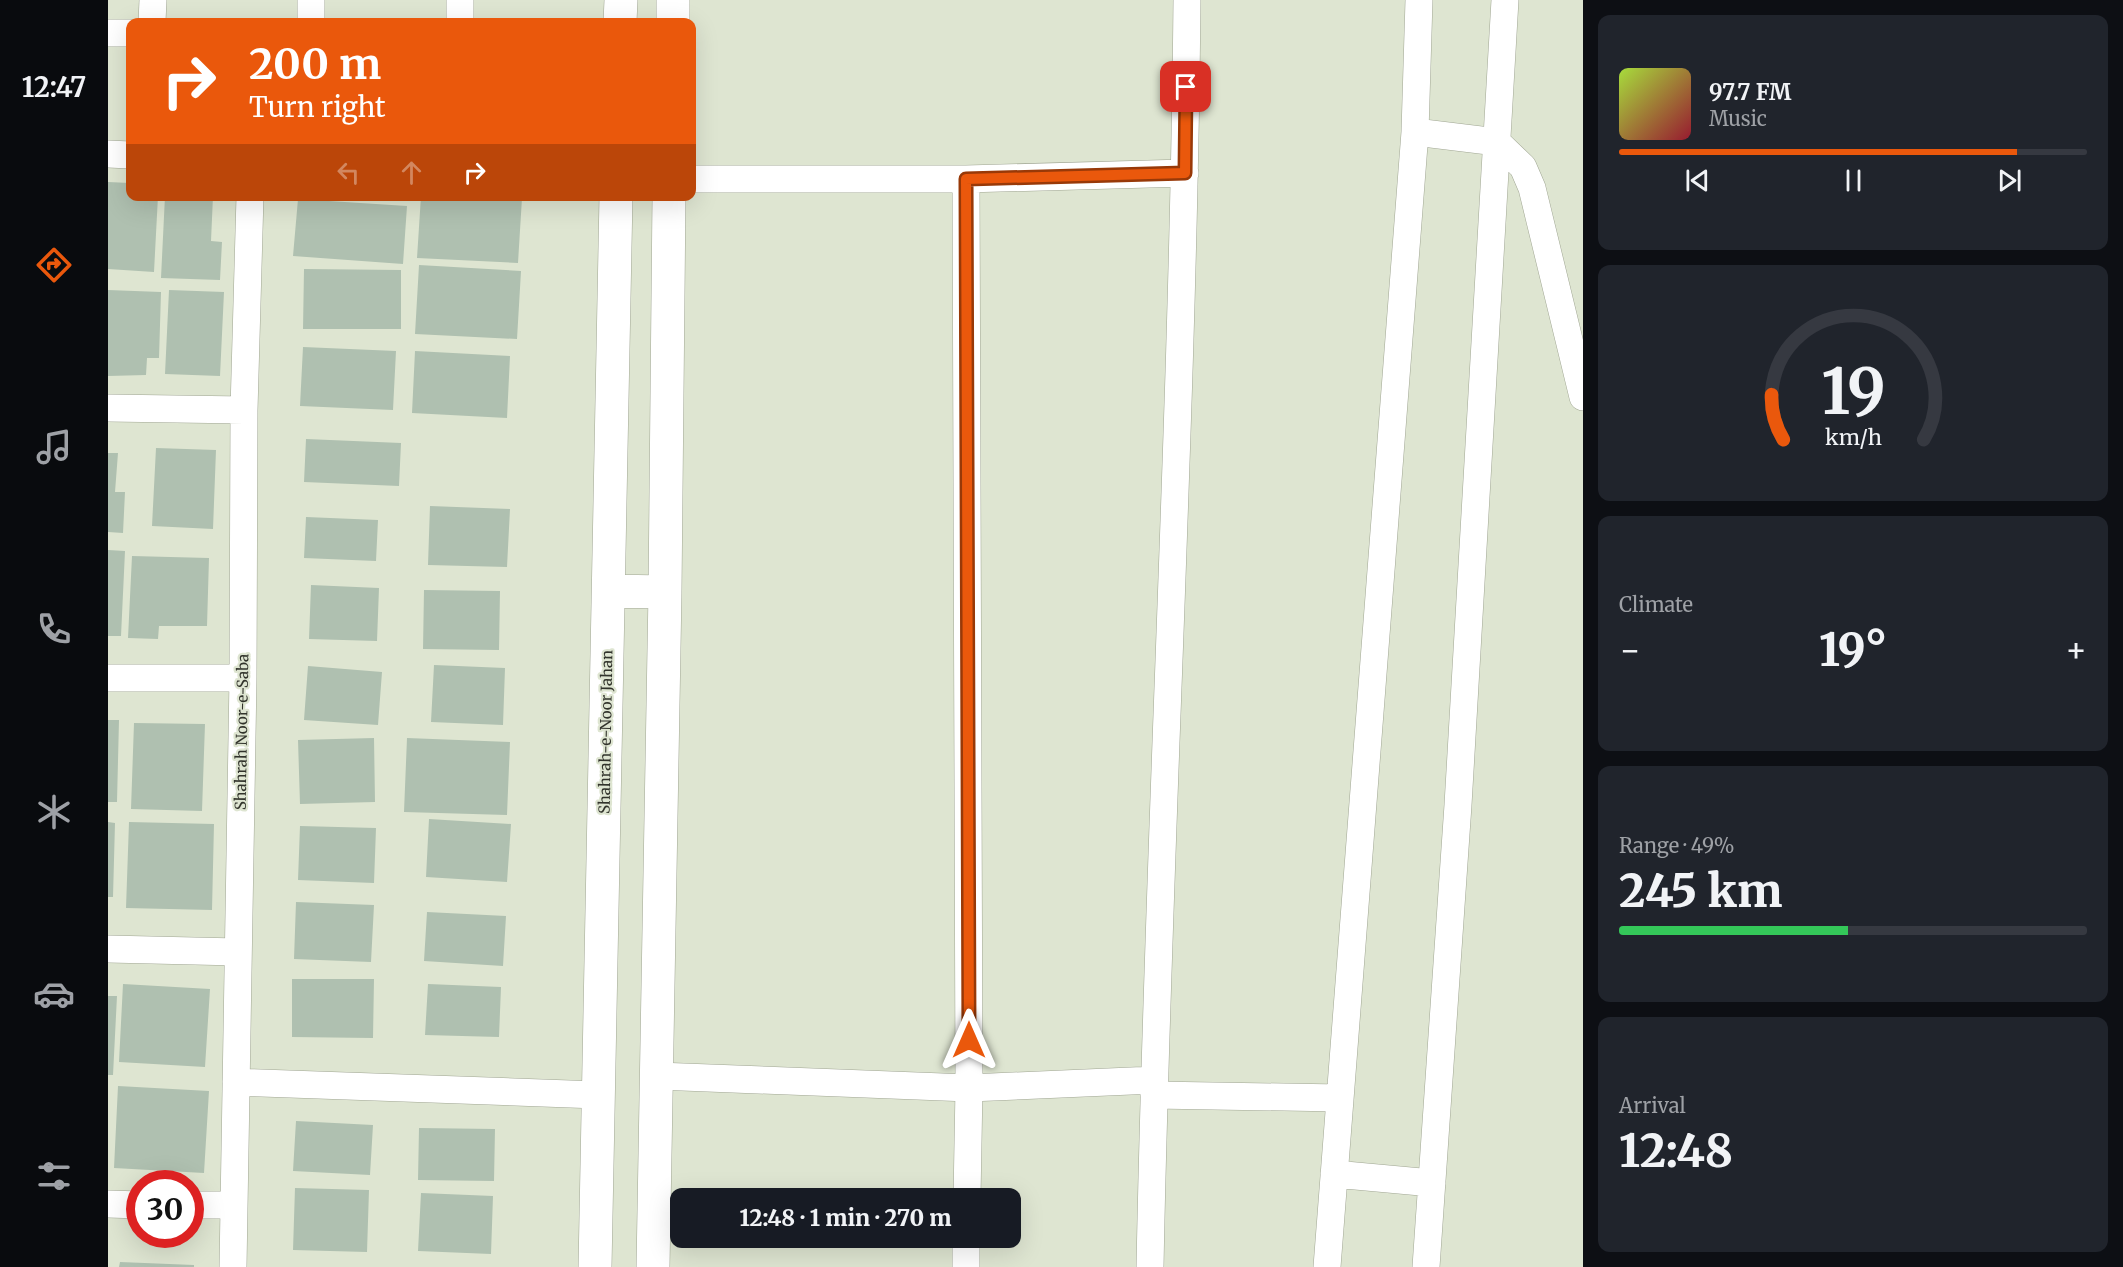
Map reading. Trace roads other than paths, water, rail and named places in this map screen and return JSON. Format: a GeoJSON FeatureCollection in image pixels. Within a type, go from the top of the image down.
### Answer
{"type":"FeatureCollection","features":[{"type":"Feature","properties":{"kind":"main road"},"geometry":{"type":"LineString","coordinates":[[620,18],[621,0]]}},
{"type":"Feature","properties":{"kind":"main road"},"geometry":{"type":"LineString","coordinates":[[673,0],[673,18]]}},
{"type":"Feature","properties":{"kind":"main road","name":"Shahrah-e-Noor Jahan"},"geometry":{"type":"LineString","coordinates":[[595,1267],[616,201]]}},
{"type":"Feature","properties":{"kind":"main road"},"geometry":{"type":"LineString","coordinates":[[653,1267],[669,201]]}},
{"type":"Feature","properties":{"kind":"main road"},"geometry":{"type":"LineString","coordinates":[[609,591],[664,592]]}},
{"type":"Feature","properties":{"kind":"street"},"geometry":{"type":"LineString","coordinates":[[152,18],[153,0]]}},
{"type":"Feature","properties":{"kind":"street"},"geometry":{"type":"LineString","coordinates":[[311,0],[311,18]]}},
{"type":"Feature","properties":{"kind":"street"},"geometry":{"type":"LineString","coordinates":[[460,0],[460,18]]}},
{"type":"Feature","properties":{"kind":"street"},"geometry":{"type":"LineString","coordinates":[[1150,1267],[1185,173],[1187,0]]}},
{"type":"Feature","properties":{"kind":"street"},"geometry":{"type":"LineString","coordinates":[[1327,1267],[1416,132],[1419,0]]}},
{"type":"Feature","properties":{"kind":"street"},"geometry":{"type":"LineString","coordinates":[[1426,1267],[1458,806],[1505,0]]}},
{"type":"Feature","properties":{"kind":"street"},"geometry":{"type":"LineString","coordinates":[[108,33],[126,33]]}},
{"type":"Feature","properties":{"kind":"street"},"geometry":{"type":"LineString","coordinates":[[1416,132],[1497,142],[1523,167],[1532,188],[1583,397]]}},
{"type":"Feature","properties":{"kind":"street"},"geometry":{"type":"LineString","coordinates":[[108,154],[126,155]]}},
{"type":"Feature","properties":{"kind":"street"},"geometry":{"type":"LineString","coordinates":[[696,178],[966,179],[1185,173]]}},
{"type":"Feature","properties":{"kind":"street"},"geometry":{"type":"LineString","coordinates":[[966,179],[969,1088],[967,1188]]}},
{"type":"Feature","properties":{"kind":"street","name":"Shahrah Noor-e-Saba"},"geometry":{"type":"LineString","coordinates":[[233,1267],[243,678],[244,411],[250,201]]}},
{"type":"Feature","properties":{"kind":"street"},"geometry":{"type":"LineString","coordinates":[[108,408],[244,411]]}},
{"type":"Feature","properties":{"kind":"street"},"geometry":{"type":"LineString","coordinates":[[108,678],[243,678]]}},
{"type":"Feature","properties":{"kind":"street"},"geometry":{"type":"LineString","coordinates":[[108,949],[238,952]]}},
{"type":"Feature","properties":{"kind":"street"},"geometry":{"type":"LineString","coordinates":[[657,1076],[969,1088],[1154,1087],[1340,1098]]}},
{"type":"Feature","properties":{"kind":"street"},"geometry":{"type":"LineString","coordinates":[[237,1082],[598,1095]]}},
{"type":"Feature","properties":{"kind":"street"},"geometry":{"type":"LineString","coordinates":[[1334,1174],[1432,1183]]}},
{"type":"Feature","properties":{"kind":"street"},"geometry":{"type":"LineString","coordinates":[[108,1204],[126,1204]]}},
{"type":"Feature","properties":{"kind":"street"},"geometry":{"type":"LineString","coordinates":[[204,1205],[234,1205]]}},
{"type":"Feature","properties":{"kind":"street"},"geometry":{"type":"LineString","coordinates":[[966,1248],[966,1267]]}}]}
